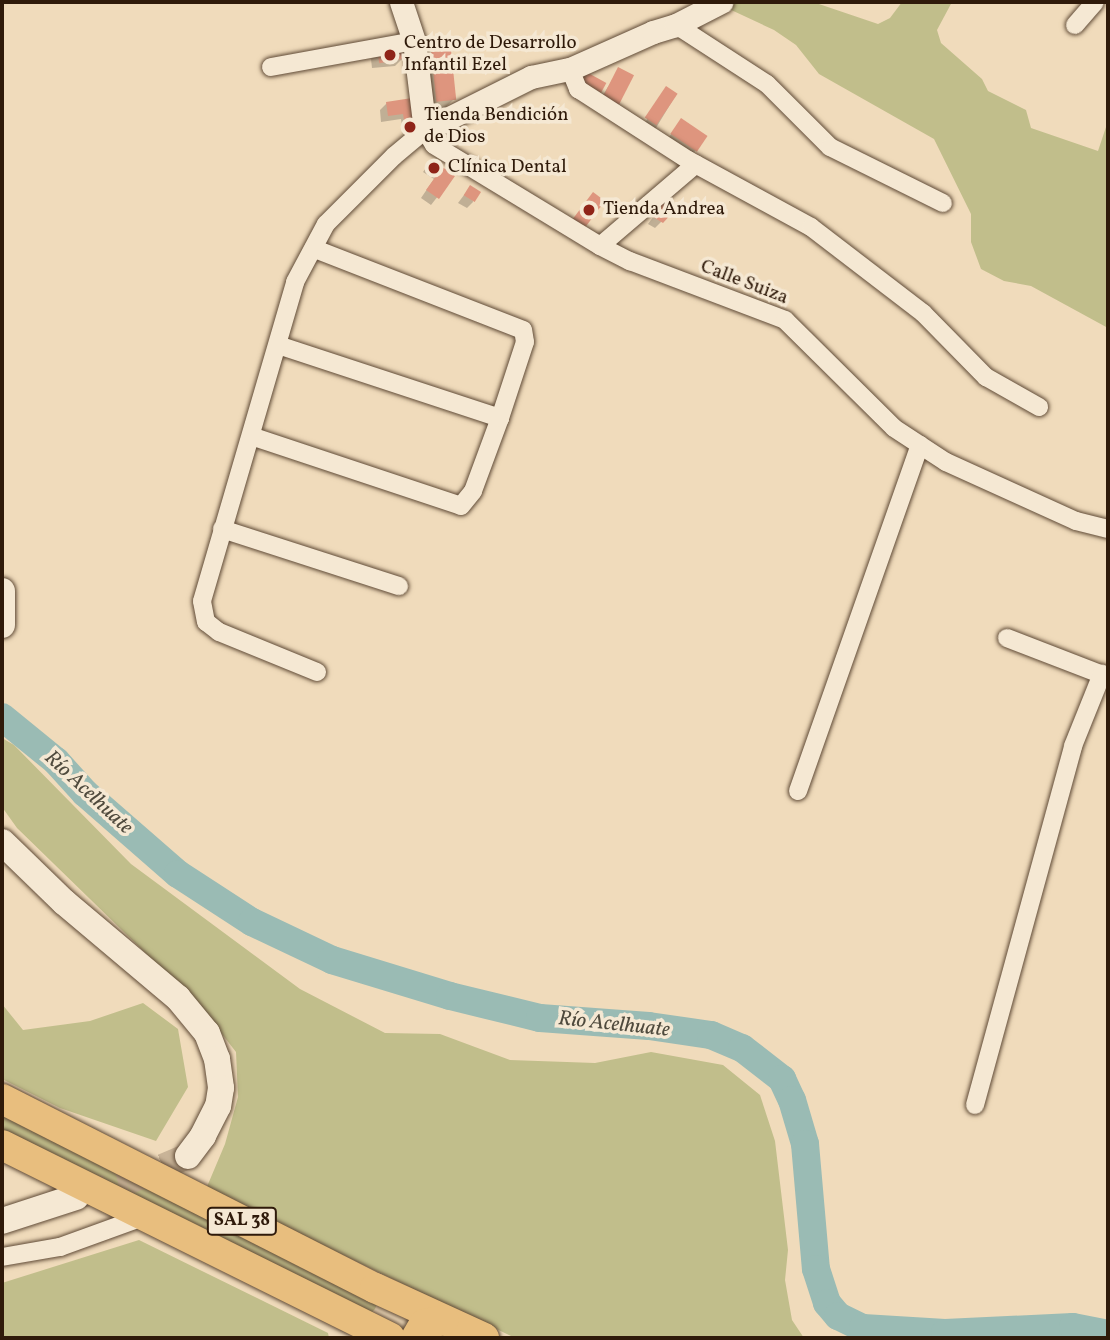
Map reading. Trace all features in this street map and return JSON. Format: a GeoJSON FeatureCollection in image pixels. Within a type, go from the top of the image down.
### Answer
{"type":"FeatureCollection","features":[{"type":"Feature","properties":{"kind":"highway","name":"SAL 38"},"geometry":{"type":"LineString","coordinates":[[2,1099],[375,1288],[484,1338]]}},
{"type":"Feature","properties":{"kind":"highway","name":"SAL 38"},"geometry":{"type":"LineString","coordinates":[[2,1145],[390,1338]]}},
{"type":"Feature","properties":{"kind":"highway"},"geometry":{"type":"LineString","coordinates":[[358,1322],[369,1322],[381,1312],[383,1305],[375,1288]]}},
{"type":"Feature","properties":{"kind":"highway"},"geometry":{"type":"LineString","coordinates":[[416,1338],[424,1324],[444,1320]]}},
{"type":"Feature","properties":{"kind":"main road"},"geometry":{"type":"LineString","coordinates":[[2,591],[2,625]]}},
{"type":"Feature","properties":{"kind":"main road"},"geometry":{"type":"LineString","coordinates":[[2,842],[64,902],[178,998],[207,1033],[217,1059],[221,1088],[218,1106],[204,1136],[188,1156]]}},
{"type":"Feature","properties":{"kind":"main road"},"geometry":{"type":"LineString","coordinates":[[2,1221],[76,1197]]}},
{"type":"Feature","properties":{"kind":"street"},"geometry":{"type":"LineString","coordinates":[[401,2],[414,41],[425,130]]}},
{"type":"Feature","properties":{"kind":"street"},"geometry":{"type":"LineString","coordinates":[[317,672],[219,632],[206,622],[202,601],[295,282],[326,224],[394,156],[425,130],[531,77],[570,69],[653,32],[676,25],[721,2]]}},
{"type":"Feature","properties":{"kind":"street"},"geometry":{"type":"LineString","coordinates":[[1076,25],[1095,2]]}},
{"type":"Feature","properties":{"kind":"street"},"geometry":{"type":"LineString","coordinates":[[676,25],[767,84],[830,147],[943,203]]}},
{"type":"Feature","properties":{"kind":"street"},"geometry":{"type":"LineString","coordinates":[[271,66],[414,41]]}},
{"type":"Feature","properties":{"kind":"street"},"geometry":{"type":"LineString","coordinates":[[570,69],[578,89],[696,164],[811,227],[923,313],[986,377],[1039,407]]}},
{"type":"Feature","properties":{"kind":"street","name":"Calle Suiza"},"geometry":{"type":"LineString","coordinates":[[425,130],[434,145],[600,246],[785,320],[894,428],[946,462],[1076,521],[1108,529]]}},
{"type":"Feature","properties":{"kind":"street"},"geometry":{"type":"LineString","coordinates":[[600,246],[696,164]]}},
{"type":"Feature","properties":{"kind":"street"},"geometry":{"type":"LineString","coordinates":[[251,436],[461,506],[473,491],[500,418],[525,342],[523,330],[313,248]]}},
{"type":"Feature","properties":{"kind":"street"},"geometry":{"type":"LineString","coordinates":[[278,345],[500,418]]}},
{"type":"Feature","properties":{"kind":"street"},"geometry":{"type":"LineString","coordinates":[[798,791],[920,445]]}},
{"type":"Feature","properties":{"kind":"street"},"geometry":{"type":"LineString","coordinates":[[222,529],[399,586]]}},
{"type":"Feature","properties":{"kind":"street"},"geometry":{"type":"LineString","coordinates":[[975,1105],[1073,746],[1105,675],[1007,638]]}},
{"type":"Feature","properties":{"kind":"street"},"geometry":{"type":"LineString","coordinates":[[2,1257],[60,1247],[144,1217]]}},
{"type":"Feature","properties":{"kind":"shaded area"},"geometry":{"type":"Polygon","coordinates":[[[714,2],[813,2],[878,24],[890,18],[902,2],[952,2],[937,30],[941,43],[982,79],[988,91],[1026,110],[1031,128],[1098,151],[1108,121],[1108,328],[1031,286],[1004,281],[981,269],[971,242],[971,214],[934,139],[819,74],[796,45],[774,30],[714,2]]]}},
{"type":"Feature","properties":{"kind":"shaded area"},"geometry":{"type":"Polygon","coordinates":[[[2,738],[14,745],[131,864],[300,989],[385,1033],[440,1034],[510,1060],[595,1063],[651,1052],[723,1065],[760,1095],[775,1141],[788,1250],[785,1280],[792,1320],[804,1338],[515,1338],[206,1189],[225,1144],[238,1097],[236,1052],[201,1007],[17,828],[2,807],[2,738]]]}},
{"type":"Feature","properties":{"kind":"shaded area"},"geometry":{"type":"Polygon","coordinates":[[[143,1003],[178,1029],[188,1087],[156,1141],[60,1108],[2,1079],[2,1004],[23,1030],[90,1021],[143,1003]]]}},
{"type":"Feature","properties":{"kind":"shaded area"},"geometry":{"type":"Polygon","coordinates":[[[2,1109],[377,1304],[375,1309],[370,1314],[2,1136],[2,1109]]]}},
{"type":"Feature","properties":{"kind":"shaded area"},"geometry":{"type":"Polygon","coordinates":[[[139,1240],[328,1333],[329,1338],[2,1338],[2,1283],[139,1240]]]}},
{"type":"Feature","properties":{"kind":"building","name":"Centro de Desarrollo Infantil Ezel"},"geometry":{"type":"Polygon","coordinates":[[[402,48],[404,59],[379,63],[377,52],[402,48]]]}},
{"type":"Feature","properties":{"kind":"building"},"geometry":{"type":"Polygon","coordinates":[[[451,50],[456,100],[436,102],[431,52],[451,50]]]}},
{"type":"Feature","properties":{"kind":"building"},"geometry":{"type":"Polygon","coordinates":[[[618,67],[634,75],[619,105],[603,96],[618,67]]]}},
{"type":"Feature","properties":{"kind":"building"},"geometry":{"type":"Polygon","coordinates":[[[581,69],[606,83],[601,93],[576,79],[581,69]]]}},
{"type":"Feature","properties":{"kind":"building"},"geometry":{"type":"Polygon","coordinates":[[[666,86],[678,94],[656,125],[645,118],[666,86]]]}},
{"type":"Feature","properties":{"kind":"building"},"geometry":{"type":"Polygon","coordinates":[[[412,98],[416,130],[406,132],[403,114],[388,116],[386,102],[412,98]]]}},
{"type":"Feature","properties":{"kind":"building"},"geometry":{"type":"Polygon","coordinates":[[[681,118],[708,136],[697,152],[670,134],[681,118]]]}},
{"type":"Feature","properties":{"kind":"building"},"geometry":{"type":"Polygon","coordinates":[[[431,159],[455,176],[439,199],[426,190],[436,176],[425,169],[431,159]]]}},
{"type":"Feature","properties":{"kind":"building"},"geometry":{"type":"Polygon","coordinates":[[[470,185],[481,192],[475,202],[464,195],[470,185]]]}},
{"type":"Feature","properties":{"kind":"building","name":"Tienda Andrea"},"geometry":{"type":"Polygon","coordinates":[[[593,192],[605,201],[585,228],[573,219],[593,192]]]}},
{"type":"Feature","properties":{"kind":"building"},"geometry":{"type":"Polygon","coordinates":[[[662,203],[674,211],[663,223],[653,217],[662,203]]]}},
{"type":"Feature","properties":{"kind":"waterway","name":"Río Acelhuate"},"geometry":{"type":"LineString","coordinates":[[2,717],[56,761],[85,793],[178,874],[252,922],[332,960],[450,996],[540,1018],[649,1026],[711,1035],[742,1048],[782,1079],[792,1100],[805,1144],[816,1269],[827,1303],[838,1316],[863,1328],[945,1333],[1073,1327],[1108,1334]]}},
{"type":"Feature","properties":{"kind":"tunnel"},"geometry":{"type":"LineString","coordinates":[[81,1195],[127,1182],[188,1156]]}},
{"type":"Feature","properties":{"kind":"place","name":"Centro de Desarrollo Infantil Ezel"},"geometry":{"type":"Point","coordinates":[390,55]}},
{"type":"Feature","properties":{"kind":"place","name":"Tienda Bendición de Dios"},"geometry":{"type":"Point","coordinates":[410,127]}},
{"type":"Feature","properties":{"kind":"place","name":"Clínica Dental"},"geometry":{"type":"Point","coordinates":[434,168]}},
{"type":"Feature","properties":{"kind":"place","name":"Tienda Andrea"},"geometry":{"type":"Point","coordinates":[589,210]}}]}
